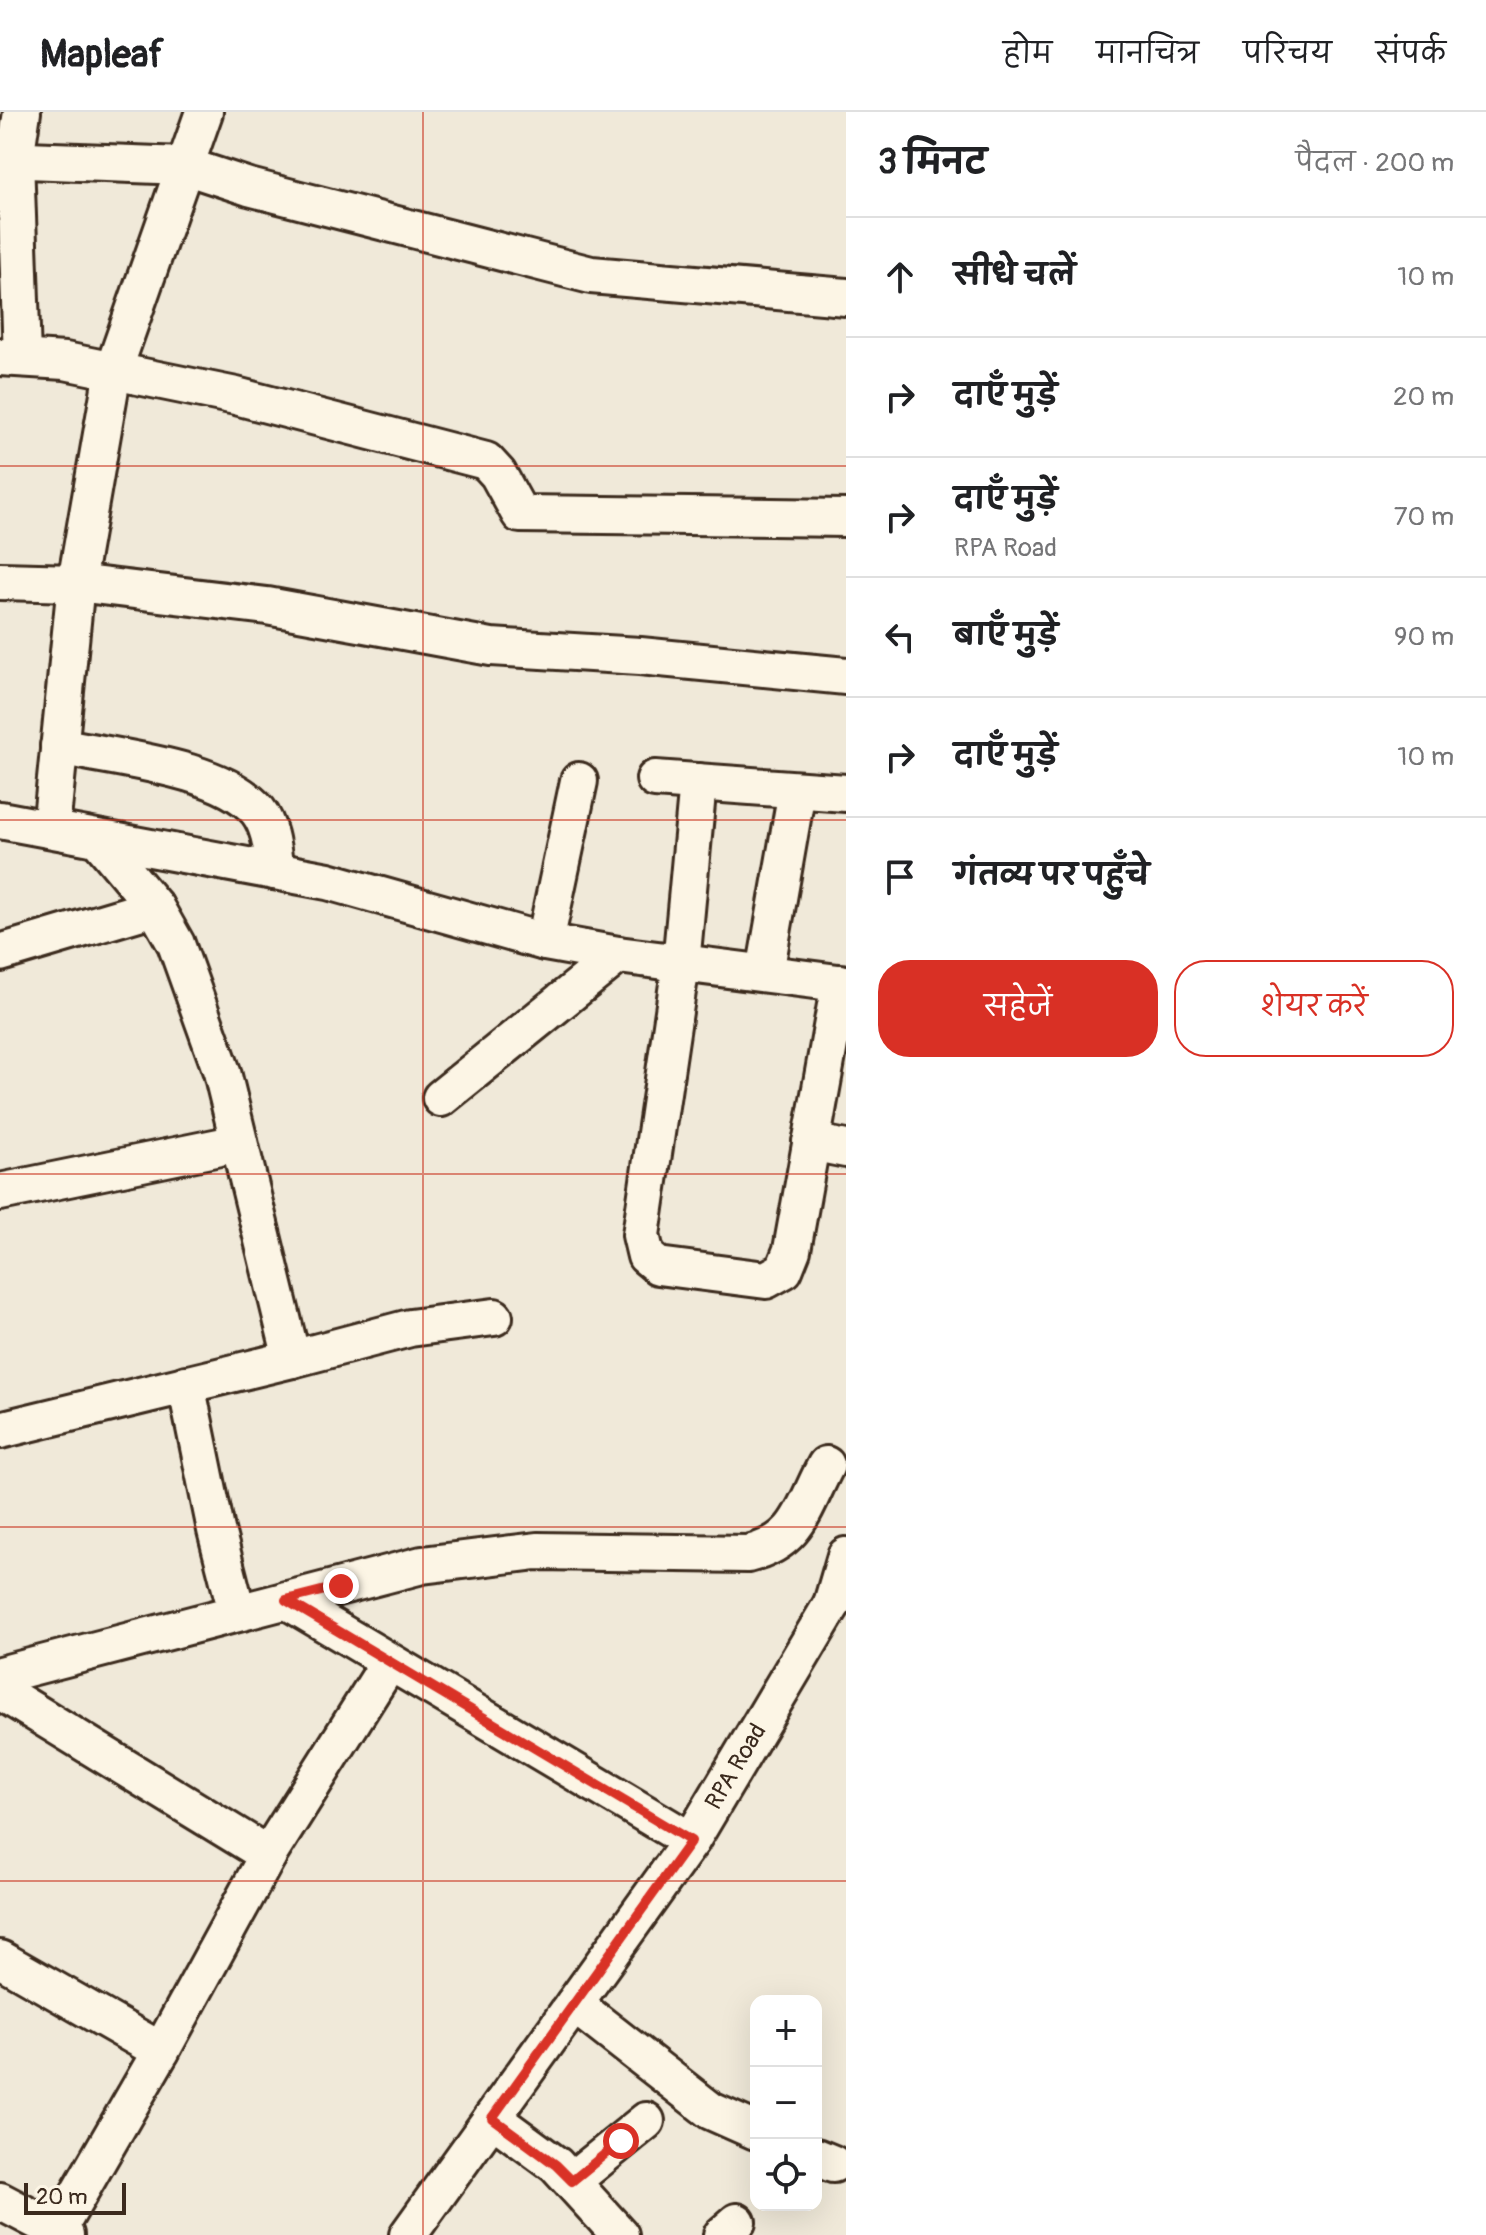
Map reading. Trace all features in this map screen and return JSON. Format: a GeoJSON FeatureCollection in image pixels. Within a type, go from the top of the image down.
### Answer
{"type":"FeatureCollection","features":[{"type":"Feature","properties":{"kind":"street"},"geometry":{"type":"LineString","coordinates":[[22,112],[8,159],[11,357],[65,361],[236,396],[486,461],[498,474],[520,514],[846,518]]}},
{"type":"Feature","properties":{"kind":"street"},"geometry":{"type":"LineString","coordinates":[[51,829],[76,583],[113,371],[204,112]]}},
{"type":"Feature","properties":{"kind":"street"},"geometry":{"type":"LineString","coordinates":[[8,159],[185,166],[249,187],[591,275],[846,297]]}},
{"type":"Feature","properties":{"kind":"street"},"geometry":{"type":"LineString","coordinates":[[0,581],[76,583],[267,606],[491,647],[640,656],[846,676]]}},
{"type":"Feature","properties":{"kind":"street"},"geometry":{"type":"LineString","coordinates":[[59,746],[196,775],[236,792],[259,812],[270,836],[275,871]]}},
{"type":"Feature","properties":{"kind":"street"},"geometry":{"type":"LineString","coordinates":[[655,779],[846,793]]}},
{"type":"Feature","properties":{"kind":"street"},"geometry":{"type":"LineString","coordinates":[[545,942],[579,781]]}},
{"type":"Feature","properties":{"kind":"street"},"geometry":{"type":"LineString","coordinates":[[0,820],[328,881],[545,942],[681,964],[843,984],[829,1146],[784,1270],[766,1280],[658,1266],[646,1256],[641,1235],[681,964],[698,782]]}},
{"type":"Feature","properties":{"kind":"street"},"geometry":{"type":"LineString","coordinates":[[765,973],[797,790]]}},
{"type":"Feature","properties":{"kind":"street"},"geometry":{"type":"LineString","coordinates":[[99,840],[155,907],[176,944],[222,1072],[292,1359]]}},
{"type":"Feature","properties":{"kind":"street"},"geometry":{"type":"LineString","coordinates":[[0,953],[155,907]]}},
{"type":"Feature","properties":{"kind":"street"},"geometry":{"type":"LineString","coordinates":[[441,1098],[618,955]]}},
{"type":"Feature","properties":{"kind":"street"},"geometry":{"type":"LineString","coordinates":[[0,1192],[239,1143]]}},
{"type":"Feature","properties":{"kind":"street"},"geometry":{"type":"LineString","coordinates":[[0,1430],[410,1328],[494,1317]]}},
{"type":"Feature","properties":{"kind":"street"},"geometry":{"type":"LineString","coordinates":[[186,1384],[216,1530],[237,1612]]}},
{"type":"Feature","properties":{"kind":"street"},"geometry":{"type":"LineString","coordinates":[[0,1675],[422,1565],[537,1551],[748,1554],[773,1548],[787,1538],[826,1465]]}},
{"type":"Feature","properties":{"kind":"street","name":"RPA Road"},"geometry":{"type":"LineString","coordinates":[[408,2235],[691,1841],[839,1596],[846,1556]]}},
{"type":"Feature","properties":{"kind":"street"},"geometry":{"type":"LineString","coordinates":[[286,1600],[691,1841]]}},
{"type":"Feature","properties":{"kind":"street"},"geometry":{"type":"LineString","coordinates":[[0,2201],[61,2233],[268,1855],[389,1663]]}},
{"type":"Feature","properties":{"kind":"street"},"geometry":{"type":"LineString","coordinates":[[0,1691],[268,1855]]}},
{"type":"Feature","properties":{"kind":"street"},"geometry":{"type":"LineString","coordinates":[[0,1959],[161,2051]]}},
{"type":"Feature","properties":{"kind":"street"},"geometry":{"type":"LineString","coordinates":[[574,2004],[711,2111],[750,2128]]}},
{"type":"Feature","properties":{"kind":"street"},"geometry":{"type":"LineString","coordinates":[[492,2118],[556,2165],[620,2235]]}},
{"type":"Feature","properties":{"kind":"street"},"geometry":{"type":"LineString","coordinates":[[572,2181],[646,2121]]}},
{"type":"Feature","properties":{"kind":"route"},"geometry":{"type":"LineString","coordinates":[[341,1586],[286,1600],[691,1841],[492,2118],[556,2165],[572,2181],[621,2141]]}}]}
